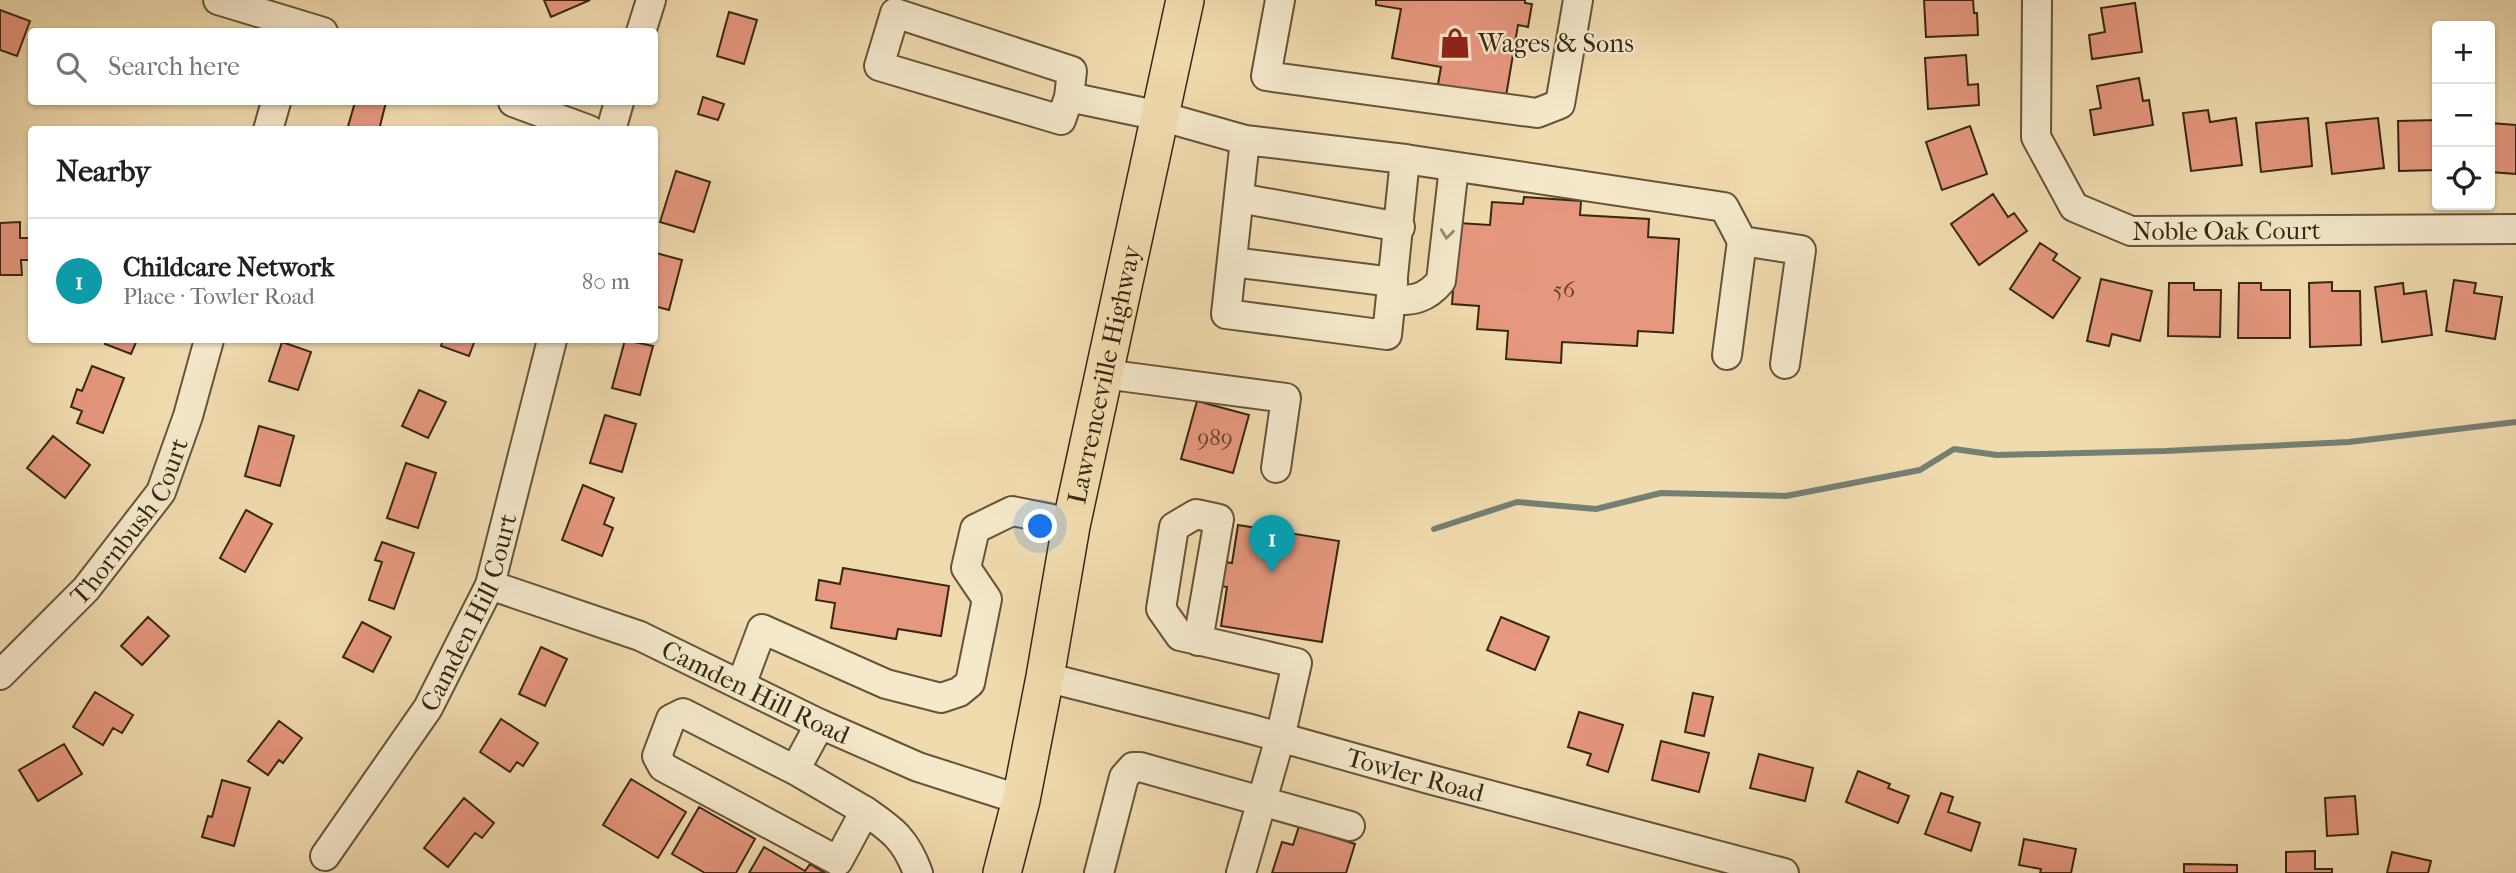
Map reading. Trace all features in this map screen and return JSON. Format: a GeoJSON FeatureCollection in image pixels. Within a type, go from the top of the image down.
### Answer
{"type":"FeatureCollection","features":[{"type":"Feature","properties":{"kind":"main road","name":"Lawrenceville Highway"},"geometry":{"type":"LineString","coordinates":[[1002,873],[1021,800],[1072,523],[1185,0]]}},
{"type":"Feature","properties":{"kind":"street"},"geometry":{"type":"LineString","coordinates":[[218,0],[306,28]]}},
{"type":"Feature","properties":{"kind":"street"},"geometry":{"type":"LineString","coordinates":[[642,28],[651,0]]}},
{"type":"Feature","properties":{"kind":"street"},"geometry":{"type":"LineString","coordinates":[[1280,0],[1266,76],[1537,113],[1560,104],[1578,0]]}},
{"type":"Feature","properties":{"kind":"street","name":"Noble Oak Court"},"geometry":{"type":"LineString","coordinates":[[2037,0],[2036,136],[2074,206],[2131,231],[2516,229]]}},
{"type":"Feature","properties":{"kind":"street"},"geometry":{"type":"LineString","coordinates":[[895,13],[1072,71],[1069,97],[1061,120],[879,66],[895,13]]}},
{"type":"Feature","properties":{"kind":"street"},"geometry":{"type":"LineString","coordinates":[[1069,97],[1160,116],[1245,140],[1405,159],[1724,207],[1742,241],[1727,355]]}},
{"type":"Feature","properties":{"kind":"street"},"geometry":{"type":"LineString","coordinates":[[269,126],[275,105]]}},
{"type":"Feature","properties":{"kind":"street"},"geometry":{"type":"LineString","coordinates":[[521,105],[578,126]]}},
{"type":"Feature","properties":{"kind":"street"},"geometry":{"type":"LineString","coordinates":[[612,126],[618,105]]}},
{"type":"Feature","properties":{"kind":"street"},"geometry":{"type":"LineString","coordinates":[[1245,140],[1226,314],[1387,335],[1405,159]]}},
{"type":"Feature","properties":{"kind":"street"},"geometry":{"type":"LineString","coordinates":[[1232,262],[1392,291],[1421,299],[1431,293],[1441,281],[1454,167]]}},
{"type":"Feature","properties":{"kind":"street"},"geometry":{"type":"LineString","coordinates":[[1239,198],[1400,227]]}},
{"type":"Feature","properties":{"kind":"street"},"geometry":{"type":"LineString","coordinates":[[1742,241],[1801,250],[1785,364]]}},
{"type":"Feature","properties":{"kind":"street","name":"Thornbush Court"},"geometry":{"type":"LineString","coordinates":[[0,675],[86,589],[161,492],[188,416],[208,343]]}},
{"type":"Feature","properties":{"kind":"street","name":"Camden Hill Court"},"geometry":{"type":"LineString","coordinates":[[325,856],[428,708],[490,585],[551,343]]}},
{"type":"Feature","properties":{"kind":"street"},"geometry":{"type":"LineString","coordinates":[[1104,374],[1286,398],[1276,468]]}},
{"type":"Feature","properties":{"kind":"street"},"geometry":{"type":"LineString","coordinates":[[741,685],[762,629],[886,684],[941,698],[959,692],[970,683],[988,599],[966,568],[975,529],[1012,511],[1072,523]]}},
{"type":"Feature","properties":{"kind":"street","name":"Camden Hill Road"},"geometry":{"type":"LineString","coordinates":[[490,585],[639,636],[820,724],[918,767],[1021,800]]}},
{"type":"Feature","properties":{"kind":"street"},"geometry":{"type":"LineString","coordinates":[[1198,641],[1297,663],[1280,738],[1241,873]]}},
{"type":"Feature","properties":{"kind":"street","name":"Towler Road"},"geometry":{"type":"LineString","coordinates":[[1045,677],[1784,873]]}},
{"type":"Feature","properties":{"kind":"street"},"geometry":{"type":"LineString","coordinates":[[865,811],[838,861],[663,767],[657,756],[671,719],[683,713],[796,770],[865,811],[895,831],[905,843],[918,873]]}},
{"type":"Feature","properties":{"kind":"street"},"geometry":{"type":"LineString","coordinates":[[796,770],[820,724]]}},
{"type":"Feature","properties":{"kind":"street"},"geometry":{"type":"LineString","coordinates":[[1099,873],[1125,777],[1133,768],[1140,767],[1350,826]]}},
{"type":"Feature","properties":{"kind":"building"},"geometry":{"type":"Polygon","coordinates":[[[544,0],[590,0],[551,17],[544,0]]]}},
{"type":"Feature","properties":{"kind":"building","name":"Wages & Sons"},"geometry":{"type":"Polygon","coordinates":[[[1376,0],[1525,0],[1525,3],[1532,4],[1528,27],[1518,25],[1505,102],[1437,90],[1441,67],[1392,58],[1401,9],[1376,5],[1376,0]]]}},
{"type":"Feature","properties":{"kind":"building"},"geometry":{"type":"Polygon","coordinates":[[[1924,0],[1973,0],[1974,13],[1977,13],[1978,35],[1926,37],[1924,0]]]}},
{"type":"Feature","properties":{"kind":"building"},"geometry":{"type":"Polygon","coordinates":[[[2135,3],[2142,52],[2092,59],[2089,35],[2105,32],[2101,8],[2135,3]]]}},
{"type":"Feature","properties":{"kind":"building"},"geometry":{"type":"Polygon","coordinates":[[[0,10],[30,21],[17,56],[0,50],[0,10]]]}},
{"type":"Feature","properties":{"kind":"building"},"geometry":{"type":"Polygon","coordinates":[[[729,12],[757,20],[744,64],[717,56],[729,12]]]}},
{"type":"Feature","properties":{"kind":"building"},"geometry":{"type":"Polygon","coordinates":[[[1966,55],[1968,85],[1978,84],[1979,105],[1928,109],[1925,58],[1966,55]]]}},
{"type":"Feature","properties":{"kind":"building"},"geometry":{"type":"Polygon","coordinates":[[[2139,78],[2143,101],[2149,100],[2153,125],[2094,135],[2090,110],[2101,108],[2097,86],[2139,78]]]}},
{"type":"Feature","properties":{"kind":"building"},"geometry":{"type":"Polygon","coordinates":[[[703,97],[724,104],[718,120],[698,114],[703,97]]]}},
{"type":"Feature","properties":{"kind":"building"},"geometry":{"type":"Polygon","coordinates":[[[354,105],[385,105],[380,126],[348,126],[354,105]]]}},
{"type":"Feature","properties":{"kind":"building"},"geometry":{"type":"Polygon","coordinates":[[[2208,110],[2210,122],[2236,118],[2242,165],[2191,171],[2183,113],[2208,110]]]}},
{"type":"Feature","properties":{"kind":"building"},"geometry":{"type":"Polygon","coordinates":[[[2308,118],[2312,166],[2261,172],[2256,123],[2308,118]]]}},
{"type":"Feature","properties":{"kind":"building"},"geometry":{"type":"Polygon","coordinates":[[[2378,118],[2384,168],[2332,174],[2326,123],[2378,118]]]}},
{"type":"Feature","properties":{"kind":"building"},"geometry":{"type":"Polygon","coordinates":[[[2432,120],[2432,170],[2399,171],[2398,121],[2432,120]]]}},
{"type":"Feature","properties":{"kind":"building"},"geometry":{"type":"Polygon","coordinates":[[[2495,123],[2516,125],[2516,174],[2495,172],[2495,123]]]}},
{"type":"Feature","properties":{"kind":"building"},"geometry":{"type":"Polygon","coordinates":[[[1970,126],[1987,174],[1942,190],[1926,142],[1970,126]]]}},
{"type":"Feature","properties":{"kind":"building"},"geometry":{"type":"Polygon","coordinates":[[[676,171],[710,182],[694,232],[660,222],[676,171]]]}},
{"type":"Feature","properties":{"kind":"building"},"geometry":{"type":"Polygon","coordinates":[[[1993,194],[2008,217],[2014,213],[2027,231],[1979,265],[1951,224],[1993,194]]]}},
{"type":"Feature","properties":{"kind":"building"},"geometry":{"type":"Polygon","coordinates":[[[1524,197],[1581,201],[1580,215],[1649,219],[1648,237],[1679,239],[1673,333],[1638,331],[1637,346],[1562,342],[1561,363],[1506,359],[1508,331],[1477,329],[1479,306],[1452,304],[1458,223],[1490,225],[1492,202],[1523,204],[1524,197]]]}},
{"type":"Feature","properties":{"kind":"building"},"geometry":{"type":"Polygon","coordinates":[[[20,222],[20,238],[28,238],[28,260],[21,260],[22,275],[0,275],[0,223],[20,222]]]}},
{"type":"Feature","properties":{"kind":"building"},"geometry":{"type":"Polygon","coordinates":[[[2040,243],[2057,254],[2053,260],[2080,278],[2053,318],[2010,289],[2040,243]]]}},
{"type":"Feature","properties":{"kind":"building"},"geometry":{"type":"Polygon","coordinates":[[[658,254],[682,260],[669,310],[658,307],[658,254]]]}},
{"type":"Feature","properties":{"kind":"building"},"geometry":{"type":"Polygon","coordinates":[[[2101,279],[2152,291],[2140,341],[2112,334],[2109,346],[2087,341],[2101,279]]]}},
{"type":"Feature","properties":{"kind":"building"},"geometry":{"type":"Polygon","coordinates":[[[2454,280],[2476,283],[2474,293],[2502,297],[2495,339],[2446,331],[2454,280]]]}},
{"type":"Feature","properties":{"kind":"building"},"geometry":{"type":"Polygon","coordinates":[[[2332,282],[2332,291],[2360,291],[2361,345],[2310,347],[2309,283],[2332,282]]]}},
{"type":"Feature","properties":{"kind":"building"},"geometry":{"type":"Polygon","coordinates":[[[2169,283],[2194,283],[2194,290],[2221,290],[2220,337],[2168,336],[2169,283]]]}},
{"type":"Feature","properties":{"kind":"building"},"geometry":{"type":"Polygon","coordinates":[[[2239,283],[2261,283],[2261,290],[2290,290],[2290,338],[2238,338],[2239,283]]]}},
{"type":"Feature","properties":{"kind":"building"},"geometry":{"type":"Polygon","coordinates":[[[2403,283],[2404,294],[2426,291],[2432,335],[2382,342],[2375,287],[2403,283]]]}},
{"type":"Feature","properties":{"kind":"building"},"geometry":{"type":"Polygon","coordinates":[[[106,343],[136,343],[131,354],[106,343]]]}},
{"type":"Feature","properties":{"kind":"building"},"geometry":{"type":"Polygon","coordinates":[[[282,343],[311,352],[298,390],[269,381],[282,343]]]}},
{"type":"Feature","properties":{"kind":"building"},"geometry":{"type":"Polygon","coordinates":[[[442,343],[474,343],[469,356],[441,346],[442,343]]]}},
{"type":"Feature","properties":{"kind":"building"},"geometry":{"type":"Polygon","coordinates":[[[624,343],[653,346],[640,395],[612,388],[624,343]]]}},
{"type":"Feature","properties":{"kind":"building"},"geometry":{"type":"Polygon","coordinates":[[[92,366],[124,378],[103,433],[77,423],[82,411],[71,407],[77,389],[82,391],[92,366]]]}},
{"type":"Feature","properties":{"kind":"building"},"geometry":{"type":"Polygon","coordinates":[[[419,390],[446,402],[428,438],[402,426],[419,390]]]}},
{"type":"Feature","properties":{"kind":"building"},"geometry":{"type":"Polygon","coordinates":[[[1197,401],[1249,415],[1233,473],[1181,459],[1197,401]]]}},
{"type":"Feature","properties":{"kind":"building"},"geometry":{"type":"Polygon","coordinates":[[[605,415],[636,424],[622,472],[590,463],[605,415]]]}},
{"type":"Feature","properties":{"kind":"building"},"geometry":{"type":"Polygon","coordinates":[[[259,426],[294,436],[280,486],[245,476],[259,426]]]}},
{"type":"Feature","properties":{"kind":"building"},"geometry":{"type":"Polygon","coordinates":[[[53,436],[90,465],[65,498],[27,468],[53,436]]]}},
{"type":"Feature","properties":{"kind":"building"},"geometry":{"type":"Polygon","coordinates":[[[406,463],[436,473],[418,528],[387,518],[406,463]]]}},
{"type":"Feature","properties":{"kind":"building"},"geometry":{"type":"Polygon","coordinates":[[[583,485],[614,498],[604,524],[613,528],[602,556],[562,540],[583,485]]]}},
{"type":"Feature","properties":{"kind":"building"},"geometry":{"type":"Polygon","coordinates":[[[246,510],[272,524],[245,572],[220,558],[246,510]]]}},
{"type":"Feature","properties":{"kind":"building"},"geometry":{"type":"Polygon","coordinates":[[[1238,525],[1339,541],[1322,642],[1221,626],[1227,587],[1208,584],[1212,560],[1232,563],[1238,525]]]}},
{"type":"Feature","properties":{"kind":"building"},"geometry":{"type":"Polygon","coordinates":[[[382,542],[414,553],[394,609],[369,600],[382,562],[375,560],[382,542]]]}},
{"type":"Feature","properties":{"kind":"building"},"geometry":{"type":"Polygon","coordinates":[[[843,568],[949,586],[941,636],[898,629],[896,639],[831,628],[835,603],[816,600],[819,580],[840,584],[843,568]]]}},
{"type":"Feature","properties":{"kind":"building"},"geometry":{"type":"Polygon","coordinates":[[[148,617],[169,636],[142,665],[121,646],[148,617]]]}},
{"type":"Feature","properties":{"kind":"building"},"geometry":{"type":"Polygon","coordinates":[[[1501,617],[1549,637],[1535,670],[1487,650],[1501,617]]]}},
{"type":"Feature","properties":{"kind":"building"},"geometry":{"type":"Polygon","coordinates":[[[362,622],[391,637],[373,672],[343,657],[362,622]]]}},
{"type":"Feature","properties":{"kind":"building"},"geometry":{"type":"Polygon","coordinates":[[[541,647],[567,659],[545,706],[519,694],[541,647]]]}},
{"type":"Feature","properties":{"kind":"building"},"geometry":{"type":"Polygon","coordinates":[[[95,692],[133,715],[122,733],[113,728],[103,745],[73,727],[95,692]]]}},
{"type":"Feature","properties":{"kind":"building"},"geometry":{"type":"Polygon","coordinates":[[[1693,693],[1713,697],[1704,736],[1685,732],[1693,693]]]}},
{"type":"Feature","properties":{"kind":"building"},"geometry":{"type":"Polygon","coordinates":[[[1579,712],[1623,725],[1608,772],[1587,765],[1591,754],[1568,747],[1579,712]]]}},
{"type":"Feature","properties":{"kind":"building"},"geometry":{"type":"Polygon","coordinates":[[[501,719],[538,743],[523,766],[517,762],[510,772],[480,752],[501,719]]]}},
{"type":"Feature","properties":{"kind":"building"},"geometry":{"type":"Polygon","coordinates":[[[279,721],[302,738],[283,763],[279,760],[268,775],[248,761],[279,721]]]}},
{"type":"Feature","properties":{"kind":"building"},"geometry":{"type":"Polygon","coordinates":[[[1661,741],[1709,753],[1699,792],[1652,780],[1661,741]]]}},
{"type":"Feature","properties":{"kind":"building"},"geometry":{"type":"Polygon","coordinates":[[[64,744],[82,774],[38,801],[19,770],[64,744]]]}},
{"type":"Feature","properties":{"kind":"building"},"geometry":{"type":"Polygon","coordinates":[[[1759,754],[1813,768],[1805,801],[1750,788],[1759,754]]]}},
{"type":"Feature","properties":{"kind":"building"},"geometry":{"type":"Polygon","coordinates":[[[1858,771],[1890,784],[1888,788],[1909,796],[1898,823],[1846,802],[1858,771]]]}},
{"type":"Feature","properties":{"kind":"building"},"geometry":{"type":"Polygon","coordinates":[[[631,779],[686,812],[658,858],[603,825],[631,779]]]}},
{"type":"Feature","properties":{"kind":"building"},"geometry":{"type":"Polygon","coordinates":[[[222,780],[250,788],[234,846],[202,837],[208,816],[212,817],[222,780]]]}},
{"type":"Feature","properties":{"kind":"building"},"geometry":{"type":"Polygon","coordinates":[[[1941,793],[1953,797],[1948,812],[1980,823],[1971,851],[1925,834],[1941,793]]]}},
{"type":"Feature","properties":{"kind":"building"},"geometry":{"type":"Polygon","coordinates":[[[2355,796],[2358,834],[2327,836],[2325,798],[2355,796]]]}},
{"type":"Feature","properties":{"kind":"building"},"geometry":{"type":"Polygon","coordinates":[[[464,798],[494,823],[482,838],[475,833],[448,867],[424,848],[464,798]]]}},
{"type":"Feature","properties":{"kind":"building"},"geometry":{"type":"Polygon","coordinates":[[[699,807],[755,839],[736,873],[705,873],[672,854],[699,807]]]}},
{"type":"Feature","properties":{"kind":"building"},"geometry":{"type":"Polygon","coordinates":[[[1299,826],[1355,844],[1346,873],[1272,873],[1282,842],[1293,845],[1299,826]]]}},
{"type":"Feature","properties":{"kind":"building"},"geometry":{"type":"Polygon","coordinates":[[[2024,839],[2076,849],[2071,873],[2040,873],[2041,869],[2019,865],[2024,839]]]}},
{"type":"Feature","properties":{"kind":"building"},"geometry":{"type":"Polygon","coordinates":[[[764,847],[805,871],[810,864],[825,873],[749,873],[764,847]]]}},
{"type":"Feature","properties":{"kind":"building"},"geometry":{"type":"Polygon","coordinates":[[[2315,851],[2315,869],[2332,869],[2332,873],[2286,873],[2286,852],[2315,851]]]}},
{"type":"Feature","properties":{"kind":"building"},"geometry":{"type":"Polygon","coordinates":[[[2392,852],[2431,861],[2428,873],[2387,873],[2392,852]]]}},
{"type":"Feature","properties":{"kind":"building"},"geometry":{"type":"Polygon","coordinates":[[[2184,864],[2237,865],[2237,873],[2184,873],[2184,864]]]}},
{"type":"Feature","properties":{"kind":"waterway"},"geometry":{"type":"LineString","coordinates":[[1434,529],[1517,502],[1596,509],[1661,493],[1786,496],[1920,470],[1954,449],[1997,455],[2165,451],[2349,442],[2516,422]]}},
{"type":"Feature","properties":{"kind":"place","name":"Wages & Sons"},"geometry":{"type":"Point","coordinates":[1455,43]}},
{"type":"Feature","properties":{"kind":"place","name":"Childcare Network"},"geometry":{"type":"Point","coordinates":[1272,573]}}]}
